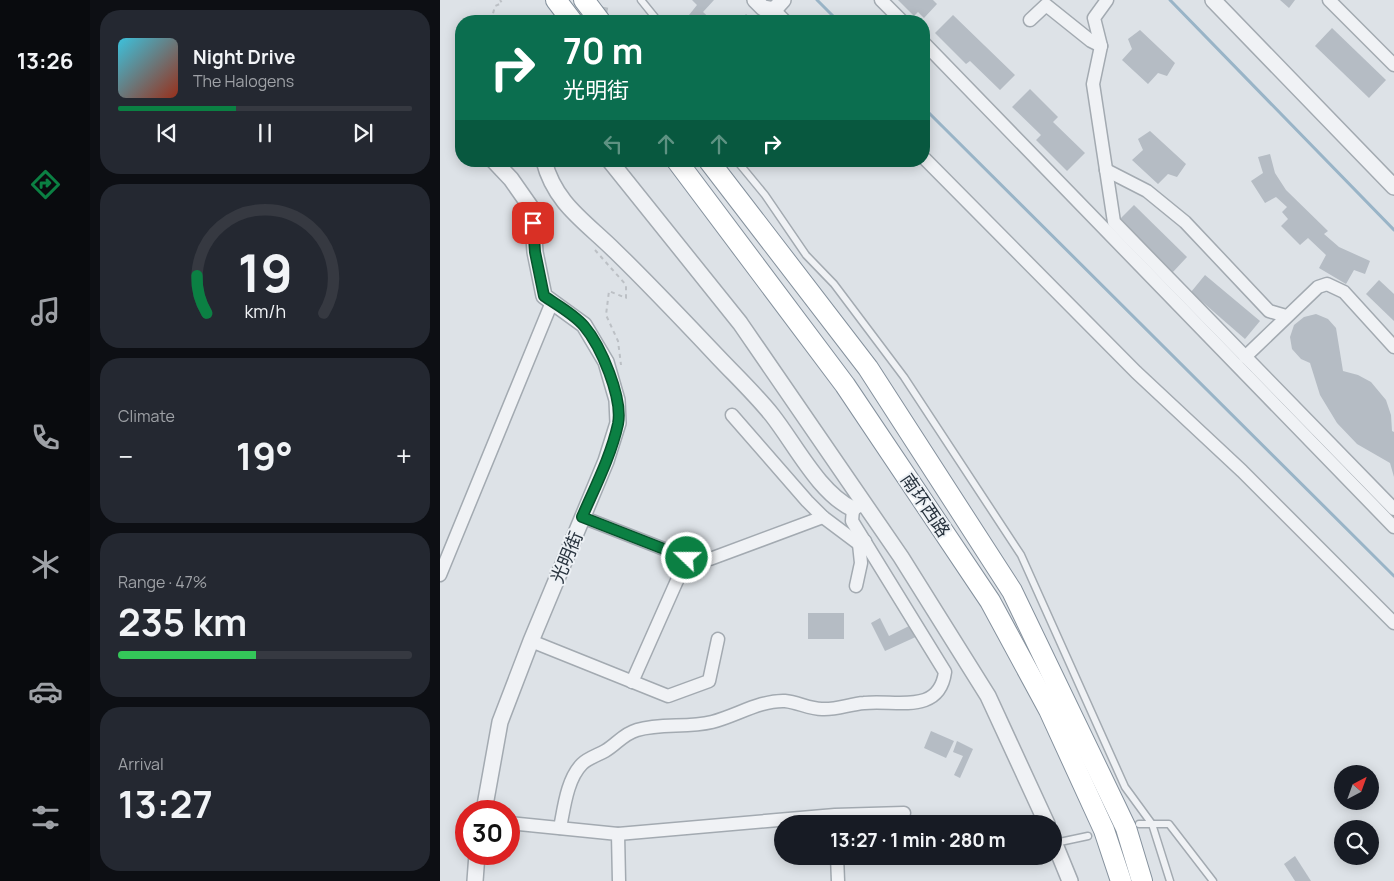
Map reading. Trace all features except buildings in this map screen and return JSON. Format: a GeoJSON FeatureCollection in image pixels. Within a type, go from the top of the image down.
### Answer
{"type":"FeatureCollection","features":[{"type":"Feature","properties":{"kind":"highway"},"geometry":{"type":"LineString","coordinates":[[556,0],[567,15]]}},
{"type":"Feature","properties":{"kind":"highway"},"geometry":{"type":"LineString","coordinates":[[584,0],[595,15]]}},
{"type":"Feature","properties":{"kind":"highway","name":"南环西路"},"geometry":{"type":"LineString","coordinates":[[682,167],[845,385],[990,601],[1053,718],[1104,830],[1120,881]]}},
{"type":"Feature","properties":{"kind":"highway","name":"南环西路"},"geometry":{"type":"LineString","coordinates":[[714,167],[868,368],[1012,591],[1126,828],[1142,881]]}},
{"type":"Feature","properties":{"kind":"street"},"geometry":{"type":"LineString","coordinates":[[755,0],[763,8],[779,4]]}},
{"type":"Feature","properties":{"kind":"street"},"geometry":{"type":"LineString","coordinates":[[881,0],[896,15]]}},
{"type":"Feature","properties":{"kind":"street"},"geometry":{"type":"LineString","coordinates":[[1108,0],[1094,18],[1101,46],[1093,84],[1114,222],[1394,509]]}},
{"type":"Feature","properties":{"kind":"street"},"geometry":{"type":"LineString","coordinates":[[1213,0],[1394,187]]}},
{"type":"Feature","properties":{"kind":"street"},"geometry":{"type":"LineString","coordinates":[[1330,0],[1394,65]]}},
{"type":"Feature","properties":{"kind":"street"},"geometry":{"type":"LineString","coordinates":[[1030,20],[1046,5],[1091,41],[1101,46]]}},
{"type":"Feature","properties":{"kind":"street"},"geometry":{"type":"LineString","coordinates":[[930,50],[1394,527]]}},
{"type":"Feature","properties":{"kind":"street"},"geometry":{"type":"LineString","coordinates":[[930,164],[1136,372],[1242,470],[1394,623]]}},
{"type":"Feature","properties":{"kind":"street","name":"光明街"},"geometry":{"type":"LineString","coordinates":[[486,800],[500,722],[531,641],[606,461],[618,423],[617,400],[606,362],[584,325],[544,296],[532,209],[511,179],[500,167]]}},
{"type":"Feature","properties":{"kind":"street"},"geometry":{"type":"LineString","coordinates":[[546,167],[548,177],[570,212],[614,250],[772,414],[828,491],[840,503],[858,506]]}},
{"type":"Feature","properties":{"kind":"street"},"geometry":{"type":"LineString","coordinates":[[615,167],[740,323],[858,506],[901,557],[988,696],[1043,815]]}},
{"type":"Feature","properties":{"kind":"street"},"geometry":{"type":"LineString","coordinates":[[625,167],[675,244]]}},
{"type":"Feature","properties":{"kind":"street"},"geometry":{"type":"LineString","coordinates":[[1106,170],[1147,191],[1185,222],[1269,310],[1286,316]]}},
{"type":"Feature","properties":{"kind":"street"},"geometry":{"type":"LineString","coordinates":[[1245,357],[1318,287],[1326,284],[1335,286],[1344,292],[1394,347]]}},
{"type":"Feature","properties":{"kind":"street"},"geometry":{"type":"LineString","coordinates":[[440,575],[552,302]]}},
{"type":"Feature","properties":{"kind":"street"},"geometry":{"type":"LineString","coordinates":[[732,415],[823,517],[862,543]]}},
{"type":"Feature","properties":{"kind":"street"},"geometry":{"type":"LineString","coordinates":[[560,828],[571,782],[582,764],[607,749],[620,737],[637,730],[699,724],[727,718],[754,706],[785,701],[822,709],[865,702],[918,703],[934,696],[943,682],[945,672],[862,543],[852,521],[858,506]]}},
{"type":"Feature","properties":{"kind":"street"},"geometry":{"type":"LineString","coordinates":[[582,517],[687,558],[710,559],[823,517]]}},
{"type":"Feature","properties":{"kind":"street"},"geometry":{"type":"LineString","coordinates":[[856,586],[861,563],[862,543]]}},
{"type":"Feature","properties":{"kind":"street"},"geometry":{"type":"LineString","coordinates":[[632,682],[687,558]]}},
{"type":"Feature","properties":{"kind":"street"},"geometry":{"type":"LineString","coordinates":[[531,641],[668,696],[709,681],[718,639]]}},
{"type":"Feature","properties":{"kind":"street"},"geometry":{"type":"LineString","coordinates":[[881,815],[904,813]]}},
{"type":"Feature","properties":{"kind":"street"},"geometry":{"type":"LineString","coordinates":[[520,823],[618,834],[774,823]]}},
{"type":"Feature","properties":{"kind":"street"},"geometry":{"type":"LineString","coordinates":[[618,834],[618,881]]}},
{"type":"Feature","properties":{"kind":"street"},"geometry":{"type":"LineString","coordinates":[[1062,860],[1070,881]]}},
{"type":"Feature","properties":{"kind":"street"},"geometry":{"type":"LineString","coordinates":[[475,881],[476,865]]}},
{"type":"Feature","properties":{"kind":"street"},"geometry":{"type":"LineString","coordinates":[[837,865],[838,881]]}},
{"type":"Feature","properties":{"kind":"lane"},"geometry":{"type":"LineString","coordinates":[[641,0],[653,15]]}},
{"type":"Feature","properties":{"kind":"lane"},"geometry":{"type":"LineString","coordinates":[[742,167],[765,195],[806,255],[834,284],[904,376],[1021,555],[1125,786],[1152,824],[1170,881]]}},
{"type":"Feature","properties":{"kind":"lane"},"geometry":{"type":"LineString","coordinates":[[1139,824],[1170,824],[1213,881]]}},
{"type":"Feature","properties":{"kind":"lane"},"geometry":{"type":"LineString","coordinates":[[1062,839],[1088,836]]}},
{"type":"Feature","properties":{"kind":"path"},"geometry":{"type":"LineString","coordinates":[[492,15],[495,6],[502,3],[500,0]]}},
{"type":"Feature","properties":{"kind":"path"},"geometry":{"type":"LineString","coordinates":[[594,232],[588,242],[626,285],[626,298],[609,291],[606,315],[618,340],[620,372]]}},
{"type":"Feature","properties":{"kind":"waterway"},"geometry":{"type":"LineString","coordinates":[[817,0],[832,15]]}},
{"type":"Feature","properties":{"kind":"waterway"},"geometry":{"type":"LineString","coordinates":[[1170,0],[1394,230]]}},
{"type":"Feature","properties":{"kind":"waterway"},"geometry":{"type":"LineString","coordinates":[[930,114],[1394,576]]}},
{"type":"Feature","properties":{"kind":"tunnel"},"geometry":{"type":"LineString","coordinates":[[599,15],[602,0]]}},
{"type":"Feature","properties":{"kind":"route"},"geometry":{"type":"LineString","coordinates":[[533,223],[535,252],[544,296],[584,325],[606,362],[617,400],[618,423],[606,461],[582,517],[687,558]]}}]}
